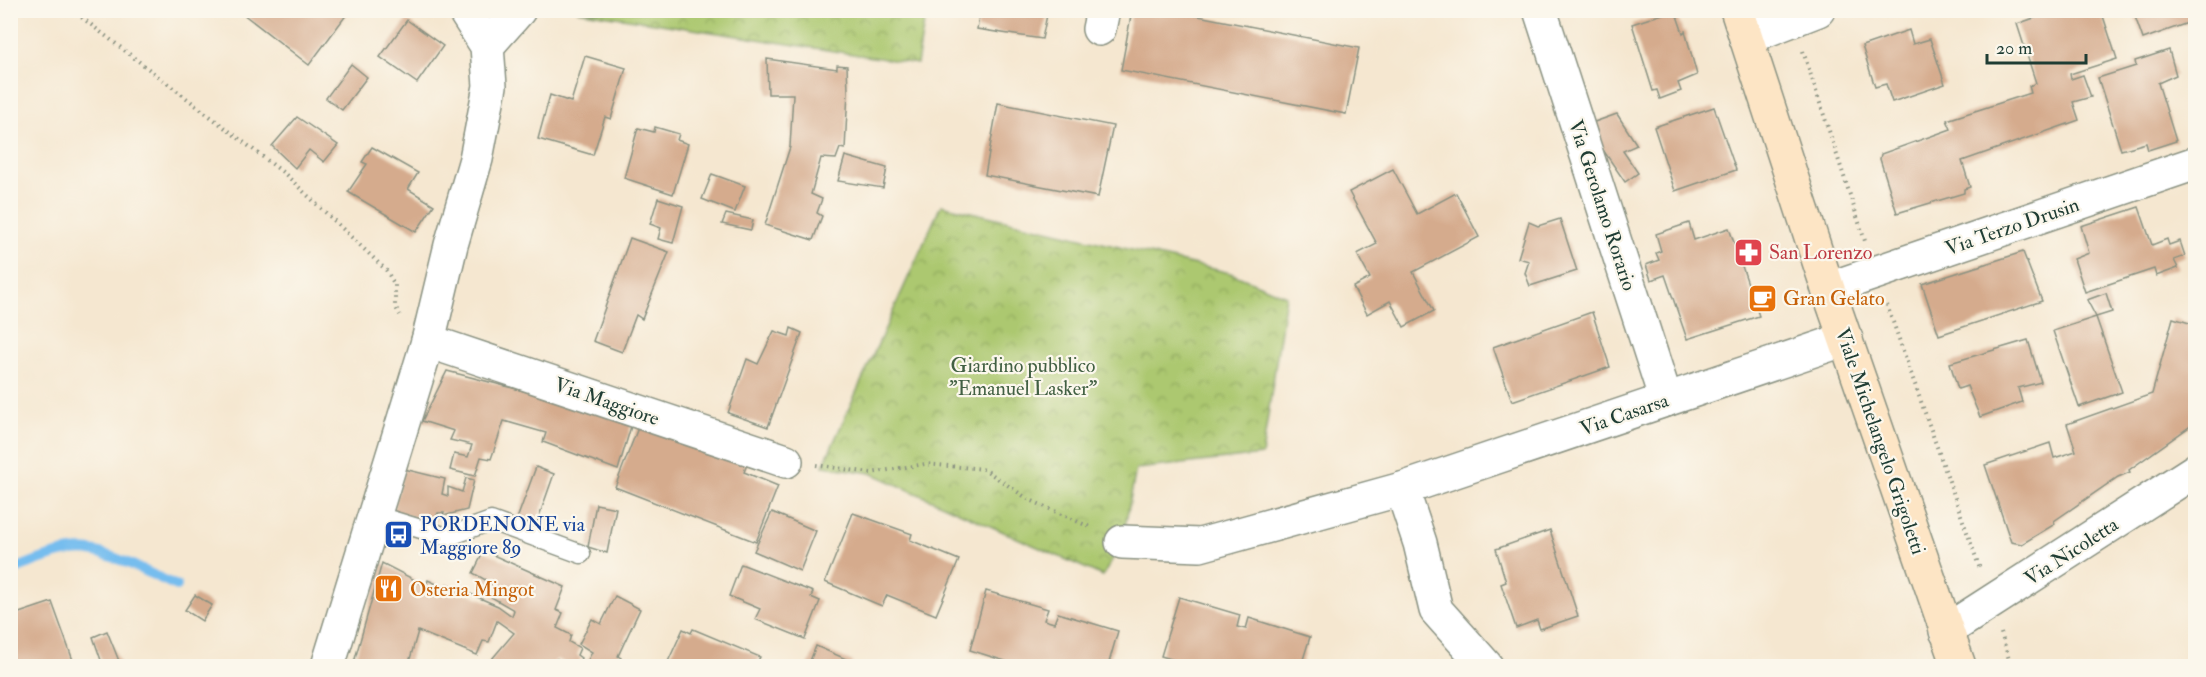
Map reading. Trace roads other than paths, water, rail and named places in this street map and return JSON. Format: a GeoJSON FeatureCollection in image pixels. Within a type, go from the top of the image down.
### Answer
{"type":"FeatureCollection","features":[{"type":"Feature","properties":{"kind":"main road","name":"Viale Michelangelo Grigoletti"},"geometry":{"type":"LineString","coordinates":[[1741,24],[1828,289],[1959,666]]}},
{"type":"Feature","properties":{"kind":"street"},"geometry":{"type":"LineString","coordinates":[[328,666],[430,331],[478,149],[490,86],[487,46],[464,10]]}},
{"type":"Feature","properties":{"kind":"street"},"geometry":{"type":"LineString","coordinates":[[487,46],[519,10]]}},
{"type":"Feature","properties":{"kind":"street","name":"Via Gerolamo Rorario"},"geometry":{"type":"LineString","coordinates":[[1540,10],[1666,400]]}},
{"type":"Feature","properties":{"kind":"street"},"geometry":{"type":"LineString","coordinates":[[1741,24],[1806,15]]}},
{"type":"Feature","properties":{"kind":"street","name":"Via Terzo Drusin"},"geometry":{"type":"LineString","coordinates":[[1828,289],[2196,163]]}},
{"type":"Feature","properties":{"kind":"street","name":"Via Maggiore"},"geometry":{"type":"LineString","coordinates":[[430,331],[786,461]]}},
{"type":"Feature","properties":{"kind":"street","name":"Via Casarsa"},"geometry":{"type":"LineString","coordinates":[[1122,542],[1200,545],[1402,489],[1846,339]]}},
{"type":"Feature","properties":{"kind":"street","name":"Via Nicoletta"},"geometry":{"type":"LineString","coordinates":[[1946,631],[2196,470]]}},
{"type":"Feature","properties":{"kind":"street"},"geometry":{"type":"LineString","coordinates":[[1402,489],[1420,543],[1436,610],[1486,666]]}},
{"type":"Feature","properties":{"kind":"lane"},"geometry":{"type":"LineString","coordinates":[[375,515],[447,537],[490,521],[581,554]]}},
{"type":"Feature","properties":{"kind":"waterway"},"geometry":{"type":"LineString","coordinates":[[10,571],[60,553],[81,550],[124,562],[177,586]]}},
{"type":"Feature","properties":{"kind":"place","name":"San Lorenzo"},"geometry":{"type":"Point","coordinates":[1748,252]}},
{"type":"Feature","properties":{"kind":"place","name":"Gran Gelato"},"geometry":{"type":"Point","coordinates":[1762,298]}},
{"type":"Feature","properties":{"kind":"place","name":"PORDENONE via Maggiore 89"},"geometry":{"type":"Point","coordinates":[399,535]}},
{"type":"Feature","properties":{"kind":"place","name":"Osteria Mingot"},"geometry":{"type":"Point","coordinates":[389,589]}},
{"type":"Feature","properties":{"kind":"park label","name":"Giardino pubblico \"Emanuel Lasker\""},"geometry":{"type":"Point","coordinates":[1023,376]}}]}
